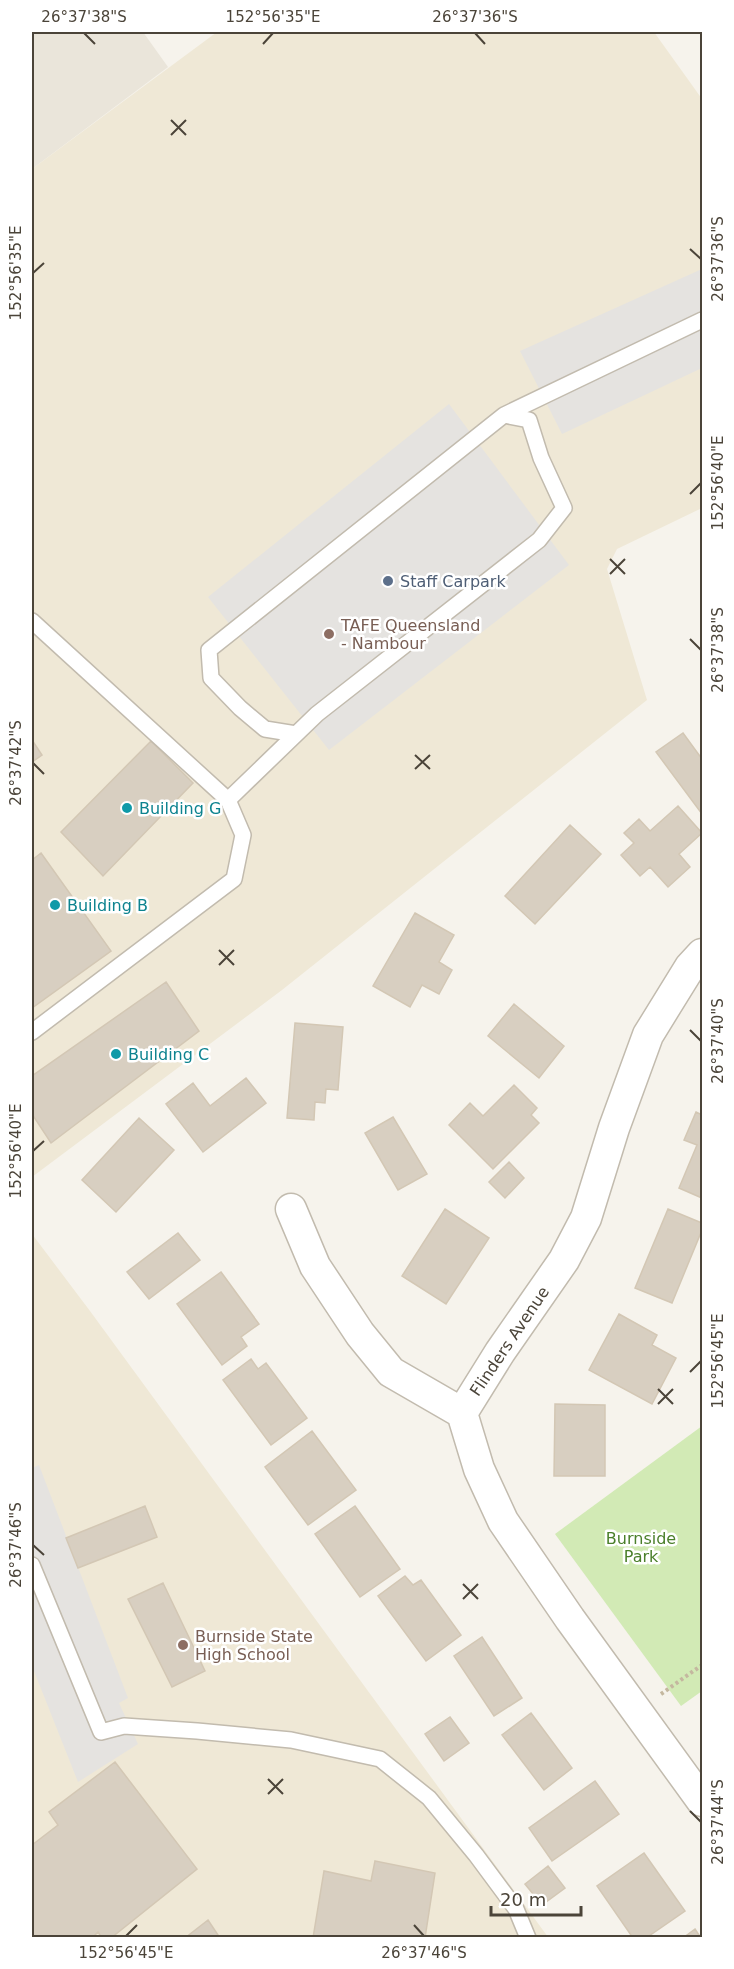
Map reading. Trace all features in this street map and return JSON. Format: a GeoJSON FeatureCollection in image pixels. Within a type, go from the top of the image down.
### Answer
{"type":"FeatureCollection","features":[{"type":"Feature","properties":{"kind":"street","name":"Flinders Avenue"},"geometry":{"type":"LineString","coordinates":[[702,954],[690,967],[648,1035],[614,1128],[586,1218],[564,1260],[500,1352],[462,1413],[479,1469],[503,1521],[570,1619],[702,1801]]}},
{"type":"Feature","properties":{"kind":"street"},"geometry":{"type":"LineString","coordinates":[[291,1209],[315,1266],[360,1334],[391,1372],[462,1413]]}},
{"type":"Feature","properties":{"kind":"lane"},"geometry":{"type":"LineString","coordinates":[[296,734],[265,729],[240,708],[211,678],[209,650],[504,415],[702,320]]}},
{"type":"Feature","properties":{"kind":"lane"},"geometry":{"type":"LineString","coordinates":[[228,800],[317,714],[539,540],[564,508],[541,458],[529,420],[504,415]]}},
{"type":"Feature","properties":{"kind":"lane"},"geometry":{"type":"LineString","coordinates":[[32,621],[228,800],[243,835],[234,879],[32,1032]]}},
{"type":"Feature","properties":{"kind":"lane"},"geometry":{"type":"LineString","coordinates":[[32,1565],[101,1732],[124,1726],[291,1740],[380,1759],[436,1806],[516,1909],[528,1938]]}},
{"type":"Feature","properties":{"kind":"path"},"geometry":{"type":"LineString","coordinates":[[636,1711],[702,1665]]}},
{"type":"Feature","properties":{"kind":"shaded area"},"geometry":{"type":"Polygon","coordinates":[[[32,32],[143,32],[168,67],[32,169],[32,32]]]}},
{"type":"Feature","properties":{"kind":"shaded area","name":"TAFE Queensland - Nambour"},"geometry":{"type":"Polygon","coordinates":[[[217,32],[654,32],[702,99],[702,508],[617,549],[607,569],[647,700],[282,990],[32,1177],[32,169],[217,32]]]}},
{"type":"Feature","properties":{"kind":"shaded area"},"geometry":{"type":"Polygon","coordinates":[[[702,269],[702,368],[562,434],[520,351],[702,269]]]}},
{"type":"Feature","properties":{"kind":"shaded area","name":"Staff Carpark"},"geometry":{"type":"Polygon","coordinates":[[[449,404],[569,565],[329,750],[208,597],[449,404]]]}},
{"type":"Feature","properties":{"kind":"shaded area","name":"Burnside State High School"},"geometry":{"type":"Polygon","coordinates":[[[32,1234],[90,1311],[548,1937],[32,1937],[32,1234]]]}},
{"type":"Feature","properties":{"kind":"shaded area"},"geometry":{"type":"Polygon","coordinates":[[[39,1465],[128,1698],[119,1703],[138,1744],[78,1782],[32,1666],[32,1468],[39,1465]]]}},
{"type":"Feature","properties":{"kind":"green space","name":"Burnside Park"},"geometry":{"type":"Polygon","coordinates":[[[702,1426],[702,1691],[681,1706],[555,1534],[702,1426]]]}},
{"type":"Feature","properties":{"kind":"building"},"geometry":{"type":"Polygon","coordinates":[[[683,733],[702,759],[702,814],[656,752],[683,733]]]}},
{"type":"Feature","properties":{"kind":"building"},"geometry":{"type":"Polygon","coordinates":[[[32,740],[42,755],[32,762],[32,740]]]}},
{"type":"Feature","properties":{"kind":"building","name":"Building G"},"geometry":{"type":"Polygon","coordinates":[[[151,741],[193,783],[103,876],[61,832],[151,741]]]}},
{"type":"Feature","properties":{"kind":"building"},"geometry":{"type":"Polygon","coordinates":[[[678,806],[702,833],[679,854],[690,867],[668,887],[650,867],[640,876],[621,855],[634,843],[624,833],[639,819],[650,831],[678,806]]]}},
{"type":"Feature","properties":{"kind":"building"},"geometry":{"type":"Polygon","coordinates":[[[570,825],[601,854],[535,924],[505,896],[570,825]]]}},
{"type":"Feature","properties":{"kind":"building","name":"Building B"},"geometry":{"type":"Polygon","coordinates":[[[41,853],[111,951],[32,1008],[32,860],[41,853]]]}},
{"type":"Feature","properties":{"kind":"building"},"geometry":{"type":"Polygon","coordinates":[[[415,913],[454,935],[439,962],[452,970],[439,994],[422,985],[410,1007],[373,986],[415,913]]]}},
{"type":"Feature","properties":{"kind":"building","name":"Building C"},"geometry":{"type":"Polygon","coordinates":[[[166,982],[199,1031],[51,1143],[32,1114],[32,1076],[166,982]]]}},
{"type":"Feature","properties":{"kind":"building"},"geometry":{"type":"Polygon","coordinates":[[[514,1004],[564,1046],[539,1078],[488,1036],[514,1004]]]}},
{"type":"Feature","properties":{"kind":"building"},"geometry":{"type":"Polygon","coordinates":[[[295,1023],[343,1027],[338,1090],[326,1089],[325,1103],[315,1102],[314,1120],[287,1118],[295,1023]]]}},
{"type":"Feature","properties":{"kind":"building"},"geometry":{"type":"Polygon","coordinates":[[[246,1078],[266,1103],[203,1152],[166,1104],[193,1083],[210,1106],[246,1078]]]}},
{"type":"Feature","properties":{"kind":"building"},"geometry":{"type":"Polygon","coordinates":[[[514,1085],[537,1108],[531,1115],[539,1123],[493,1169],[449,1125],[470,1103],[483,1116],[514,1085]]]}},
{"type":"Feature","properties":{"kind":"building"},"geometry":{"type":"Polygon","coordinates":[[[696,1112],[702,1115],[702,1198],[679,1188],[697,1145],[684,1140],[696,1112]]]}},
{"type":"Feature","properties":{"kind":"building"},"geometry":{"type":"Polygon","coordinates":[[[393,1117],[427,1174],[398,1190],[365,1133],[393,1117]]]}},
{"type":"Feature","properties":{"kind":"building"},"geometry":{"type":"Polygon","coordinates":[[[139,1118],[174,1150],[116,1212],[82,1180],[139,1118]]]}},
{"type":"Feature","properties":{"kind":"building"},"geometry":{"type":"Polygon","coordinates":[[[509,1162],[524,1178],[505,1198],[489,1182],[509,1162]]]}},
{"type":"Feature","properties":{"kind":"building"},"geometry":{"type":"Polygon","coordinates":[[[445,1209],[489,1238],[446,1304],[402,1276],[445,1209]]]}},
{"type":"Feature","properties":{"kind":"building"},"geometry":{"type":"Polygon","coordinates":[[[668,1209],[702,1223],[702,1230],[672,1303],[635,1288],[668,1209]]]}},
{"type":"Feature","properties":{"kind":"building"},"geometry":{"type":"Polygon","coordinates":[[[178,1233],[200,1260],[149,1299],[127,1272],[178,1233]]]}},
{"type":"Feature","properties":{"kind":"building"},"geometry":{"type":"Polygon","coordinates":[[[221,1272],[259,1324],[241,1337],[247,1346],[222,1365],[177,1304],[221,1272]]]}},
{"type":"Feature","properties":{"kind":"building"},"geometry":{"type":"Polygon","coordinates":[[[619,1314],[657,1335],[652,1345],[676,1358],[652,1404],[589,1370],[619,1314]]]}},
{"type":"Feature","properties":{"kind":"building"},"geometry":{"type":"Polygon","coordinates":[[[251,1359],[258,1369],[266,1363],[307,1418],[271,1445],[223,1380],[251,1359]]]}},
{"type":"Feature","properties":{"kind":"building"},"geometry":{"type":"Polygon","coordinates":[[[555,1404],[605,1405],[605,1476],[554,1476],[555,1404]]]}},
{"type":"Feature","properties":{"kind":"building"},"geometry":{"type":"Polygon","coordinates":[[[312,1431],[356,1490],[308,1525],[265,1467],[312,1431]]]}},
{"type":"Feature","properties":{"kind":"building"},"geometry":{"type":"Polygon","coordinates":[[[145,1506],[157,1537],[78,1568],[66,1538],[145,1506]]]}},
{"type":"Feature","properties":{"kind":"building"},"geometry":{"type":"Polygon","coordinates":[[[355,1506],[400,1569],[360,1597],[315,1534],[355,1506]]]}},
{"type":"Feature","properties":{"kind":"building"},"geometry":{"type":"Polygon","coordinates":[[[405,1576],[413,1585],[421,1580],[461,1635],[426,1661],[378,1596],[405,1576]]]}},
{"type":"Feature","properties":{"kind":"building"},"geometry":{"type":"Polygon","coordinates":[[[163,1583],[205,1671],[172,1687],[128,1599],[163,1583]]]}},
{"type":"Feature","properties":{"kind":"building"},"geometry":{"type":"Polygon","coordinates":[[[482,1637],[522,1698],[494,1716],[454,1656],[482,1637]]]}},
{"type":"Feature","properties":{"kind":"building"},"geometry":{"type":"Polygon","coordinates":[[[531,1713],[572,1768],[544,1790],[502,1735],[531,1713]]]}},
{"type":"Feature","properties":{"kind":"building"},"geometry":{"type":"Polygon","coordinates":[[[450,1717],[469,1743],[444,1761],[425,1734],[450,1717]]]}},
{"type":"Feature","properties":{"kind":"building"},"geometry":{"type":"Polygon","coordinates":[[[115,1762],[197,1869],[111,1938],[102,1938],[98,1932],[92,1938],[32,1938],[32,1845],[58,1825],[49,1812],[115,1762]]]}},
{"type":"Feature","properties":{"kind":"building"},"geometry":{"type":"Polygon","coordinates":[[[595,1781],[619,1814],[552,1861],[529,1828],[595,1781]]]}},
{"type":"Feature","properties":{"kind":"building"},"geometry":{"type":"Polygon","coordinates":[[[644,1853],[685,1911],[646,1938],[633,1938],[597,1886],[644,1853]]]}},
{"type":"Feature","properties":{"kind":"building"},"geometry":{"type":"Polygon","coordinates":[[[375,1861],[435,1873],[425,1938],[313,1938],[324,1871],[371,1881],[375,1861]]]}},
{"type":"Feature","properties":{"kind":"building"},"geometry":{"type":"Polygon","coordinates":[[[548,1866],[565,1888],[542,1905],[525,1884],[548,1866]]]}},
{"type":"Feature","properties":{"kind":"building"},"geometry":{"type":"Polygon","coordinates":[[[208,1920],[220,1938],[185,1938],[208,1920]]]}},
{"type":"Feature","properties":{"kind":"building"},"geometry":{"type":"Polygon","coordinates":[[[695,1929],[701,1938],[683,1938],[695,1929]]]}},
{"type":"Feature","properties":{"kind":"place","name":"Staff Carpark"},"geometry":{"type":"Point","coordinates":[388,581]}},
{"type":"Feature","properties":{"kind":"place","name":"TAFE Queensland - Nambour"},"geometry":{"type":"Point","coordinates":[329,634]}},
{"type":"Feature","properties":{"kind":"place","name":"Building G"},"geometry":{"type":"Point","coordinates":[127,808]}},
{"type":"Feature","properties":{"kind":"place","name":"Building B"},"geometry":{"type":"Point","coordinates":[55,905]}},
{"type":"Feature","properties":{"kind":"place","name":"Building C"},"geometry":{"type":"Point","coordinates":[116,1054]}},
{"type":"Feature","properties":{"kind":"place","name":"Burnside State High School"},"geometry":{"type":"Point","coordinates":[183,1645]}}]}
